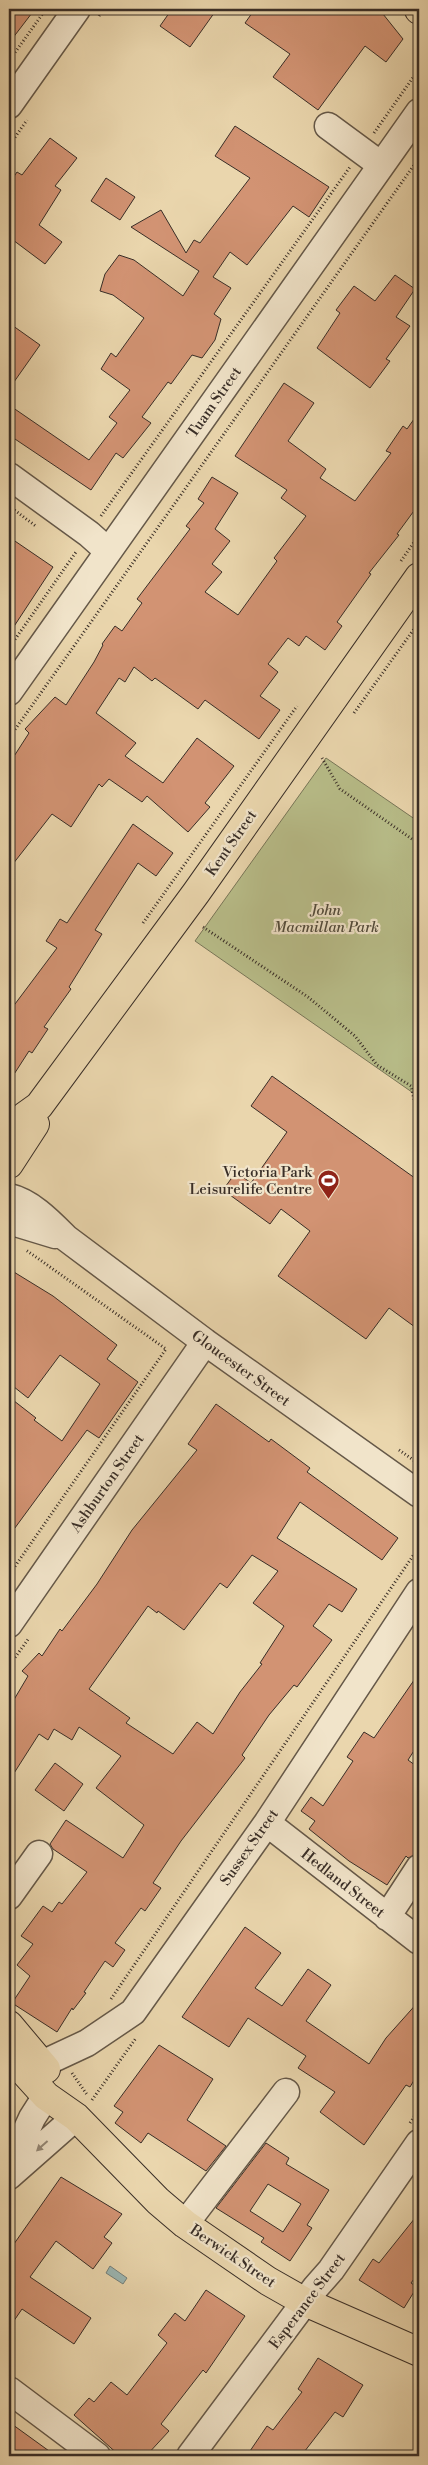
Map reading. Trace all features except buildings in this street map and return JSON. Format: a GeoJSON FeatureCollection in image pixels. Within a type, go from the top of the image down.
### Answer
{"type":"FeatureCollection","features":[{"type":"Feature","properties":{"kind":"main road","name":"Kent Street"},"geometry":{"type":"LineString","coordinates":[[9,1136],[25,1116],[39,1106],[196,893],[408,572]]}},
{"type":"Feature","properties":{"kind":"main road","name":"Kent Street"},"geometry":{"type":"LineString","coordinates":[[9,1164],[41,1115],[39,1106]]}},
{"type":"Feature","properties":{"kind":"main road","name":"Berwick Street"},"geometry":{"type":"LineString","coordinates":[[13,2017],[42,2064],[61,2086],[76,2116]]}},
{"type":"Feature","properties":{"kind":"main road","name":"Berwick Street"},"geometry":{"type":"LineString","coordinates":[[9,2055],[46,2096],[76,2116],[158,2201],[185,2224],[268,2282],[305,2302],[419,2352]]}},
{"type":"Feature","properties":{"kind":"street"},"geometry":{"type":"LineString","coordinates":[[9,105],[77,9]]}},
{"type":"Feature","properties":{"kind":"street","name":"Tuam Street"},"geometry":{"type":"LineString","coordinates":[[9,692],[87,551],[371,158],[419,112]]}},
{"type":"Feature","properties":{"kind":"street"},"geometry":{"type":"LineString","coordinates":[[328,126],[371,158]]}},
{"type":"Feature","properties":{"kind":"street"},"geometry":{"type":"LineString","coordinates":[[9,476],[87,551]]}},
{"type":"Feature","properties":{"kind":"street","name":"Gloucester Street"},"geometry":{"type":"LineString","coordinates":[[9,1197],[19,1199],[42,1216],[66,1238],[205,1342],[419,1494]]}},
{"type":"Feature","properties":{"kind":"street","name":"Gloucester Street"},"geometry":{"type":"LineString","coordinates":[[9,1221],[35,1227],[66,1238]]}},
{"type":"Feature","properties":{"kind":"street","name":"Ashburton Street"},"geometry":{"type":"LineString","coordinates":[[9,1624],[205,1342]]}},
{"type":"Feature","properties":{"kind":"street","name":"Sussex Street"},"geometry":{"type":"LineString","coordinates":[[42,2064],[87,2043],[133,2012],[267,1823],[419,1592]]}},
{"type":"Feature","properties":{"kind":"street","name":"Hedland Street"},"geometry":{"type":"LineString","coordinates":[[267,1823],[419,1941]]}},
{"type":"Feature","properties":{"kind":"street"},"geometry":{"type":"LineString","coordinates":[[9,1896],[39,1854]]}},
{"type":"Feature","properties":{"kind":"street"},"geometry":{"type":"LineString","coordinates":[[386,1917],[419,1868]]}},
{"type":"Feature","properties":{"kind":"street"},"geometry":{"type":"LineString","coordinates":[[185,2224],[286,2092]]}},
{"type":"Feature","properties":{"kind":"street"},"geometry":{"type":"LineString","coordinates":[[9,2168],[32,2118],[46,2096]]}},
{"type":"Feature","properties":{"kind":"street"},"geometry":{"type":"LineString","coordinates":[[9,2176],[76,2116]]}},
{"type":"Feature","properties":{"kind":"street","name":"Esperance Street"},"geometry":{"type":"LineString","coordinates":[[190,2456],[305,2302],[332,2270],[419,2143]]}},
{"type":"Feature","properties":{"kind":"street"},"geometry":{"type":"LineString","coordinates":[[9,2390],[97,2456]]}},
{"type":"Feature","properties":{"kind":"path"},"geometry":{"type":"LineString","coordinates":[[9,61],[46,9]]}},
{"type":"Feature","properties":{"kind":"path"},"geometry":{"type":"LineString","coordinates":[[9,648],[87,551],[371,158],[419,69]]}},
{"type":"Feature","properties":{"kind":"path"},"geometry":{"type":"LineString","coordinates":[[9,738],[419,158]]}},
{"type":"Feature","properties":{"kind":"path"},"geometry":{"type":"LineString","coordinates":[[9,506],[38,527]]}},
{"type":"Feature","properties":{"kind":"path"},"geometry":{"type":"LineString","coordinates":[[408,572],[419,535]]}},
{"type":"Feature","properties":{"kind":"path"},"geometry":{"type":"LineString","coordinates":[[354,713],[419,622]]}},
{"type":"Feature","properties":{"kind":"path"},"geometry":{"type":"LineString","coordinates":[[140,927],[300,703]]}},
{"type":"Feature","properties":{"kind":"path"},"geometry":{"type":"LineString","coordinates":[[322,758],[340,789],[419,844]]}},
{"type":"Feature","properties":{"kind":"path"},"geometry":{"type":"LineString","coordinates":[[203,926],[308,997],[355,1036],[377,1065],[410,1086],[415,1104],[419,1106]]}},
{"type":"Feature","properties":{"kind":"path"},"geometry":{"type":"LineString","coordinates":[[9,1575],[166,1350],[22,1247]]}},
{"type":"Feature","properties":{"kind":"path"},"geometry":{"type":"LineString","coordinates":[[109,2002],[419,1548]]}},
{"type":"Feature","properties":{"kind":"path"},"geometry":{"type":"LineString","coordinates":[[9,1997],[13,2017]]}},
{"type":"Feature","properties":{"kind":"green space","name":"John Macmillan Park"},"geometry":{"type":"Polygon","coordinates":[[[326,758],[419,822],[419,1097],[195,941],[326,758]]]}},
{"type":"Feature","properties":{"kind":"water"},"geometry":{"type":"Polygon","coordinates":[[[110,2266],[127,2278],[123,2284],[106,2273],[110,2266]]]}},
{"type":"Feature","properties":{"kind":"place","name":"Victoria Park Leisurelife Centre"},"geometry":{"type":"Point","coordinates":[328,1200]}}]}
